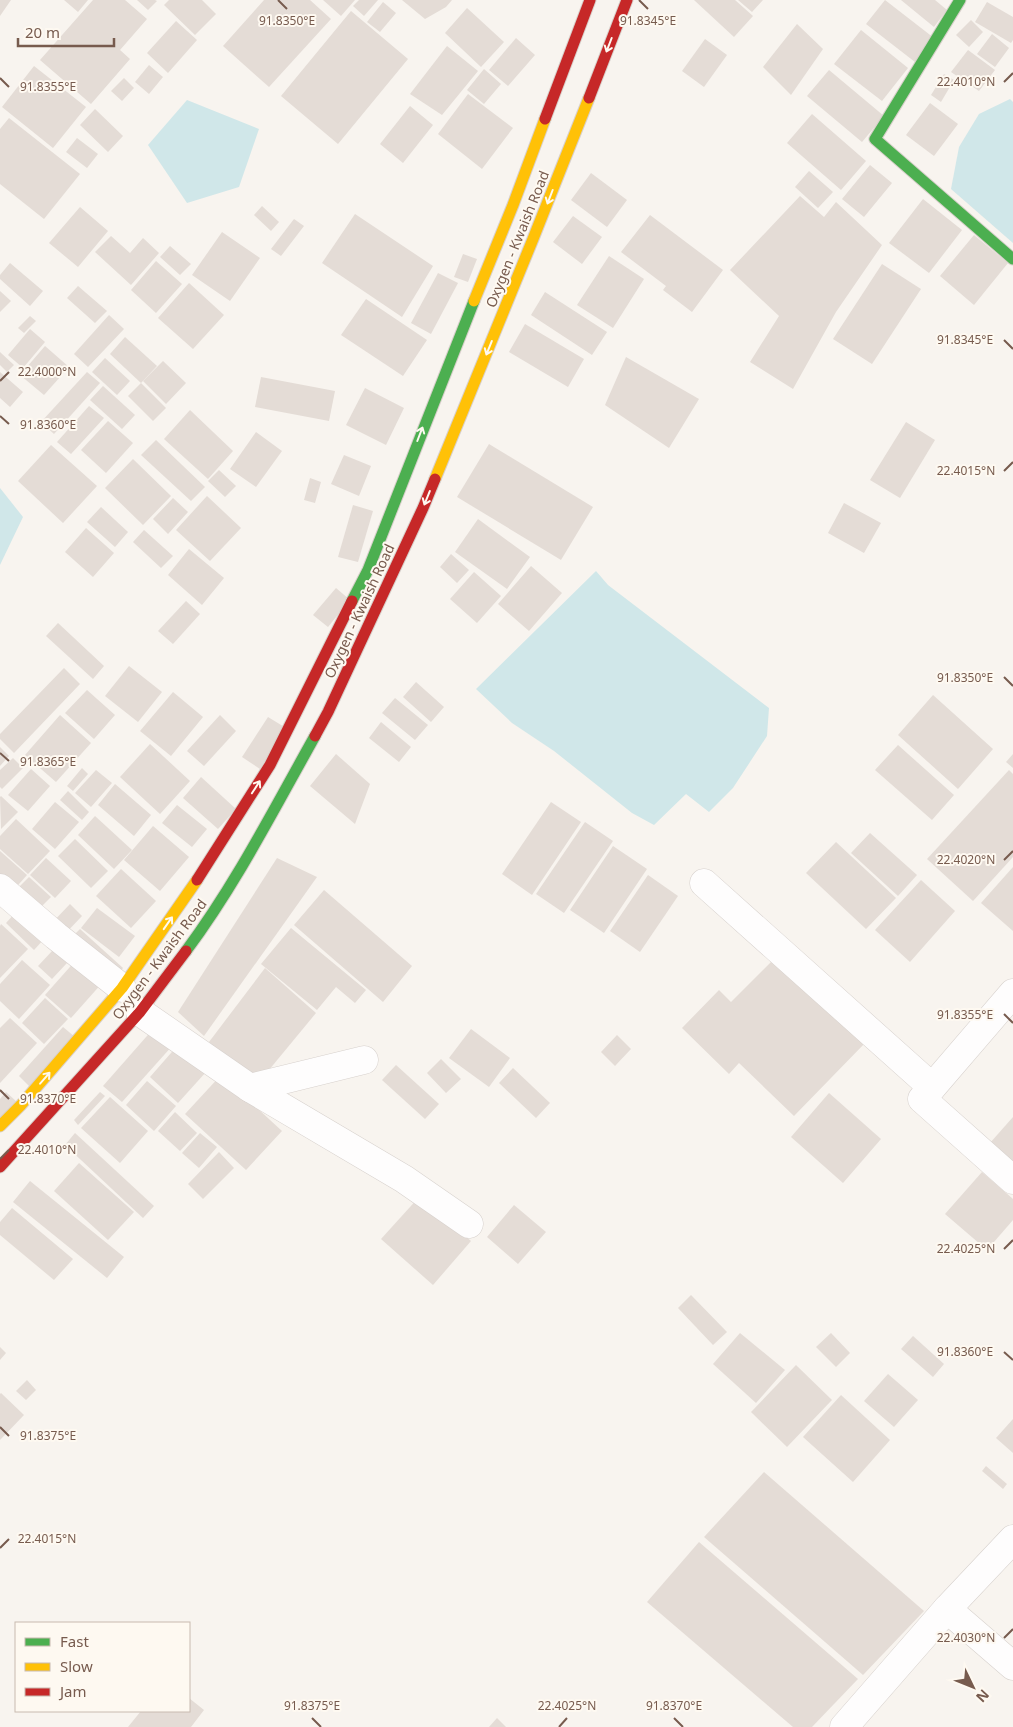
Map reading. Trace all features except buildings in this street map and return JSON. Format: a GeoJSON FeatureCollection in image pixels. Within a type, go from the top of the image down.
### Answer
{"type":"FeatureCollection","features":[{"type":"Feature","properties":{"kind":"main road","name":"Oxygen - Kwaish Road"},"geometry":{"type":"LineString","coordinates":[[0,1126],[21,1105],[122,988],[184,900],[270,765],[368,570],[428,414],[513,205],[590,0]]}},
{"type":"Feature","properties":{"kind":"main road","name":"Oxygen - Kwaish Road"},"geometry":{"type":"LineString","coordinates":[[0,1167],[140,1012],[208,922],[260,835],[328,712],[423,508],[534,239],[626,0]]}},
{"type":"Feature","properties":{"kind":"main road"},"geometry":{"type":"LineString","coordinates":[[960,0],[875,139],[1013,259]]}},
{"type":"Feature","properties":{"kind":"street"},"geometry":{"type":"LineString","coordinates":[[704,883],[932,1087]]}},
{"type":"Feature","properties":{"kind":"street"},"geometry":{"type":"LineString","coordinates":[[0,888],[56,936],[122,988]]}},
{"type":"Feature","properties":{"kind":"street"},"geometry":{"type":"LineString","coordinates":[[1013,993],[922,1099],[1013,1180]]}},
{"type":"Feature","properties":{"kind":"street"},"geometry":{"type":"LineString","coordinates":[[140,1012],[250,1088],[404,1179],[469,1224]]}},
{"type":"Feature","properties":{"kind":"street"},"geometry":{"type":"LineString","coordinates":[[250,1088],[364,1060]]}},
{"type":"Feature","properties":{"kind":"street"},"geometry":{"type":"LineString","coordinates":[[844,1727],[948,1609],[1013,1539]]}},
{"type":"Feature","properties":{"kind":"street"},"geometry":{"type":"LineString","coordinates":[[948,1609],[1013,1666]]}},
{"type":"Feature","properties":{"kind":"water"},"geometry":{"type":"Polygon","coordinates":[[[1010,99],[1013,102],[1013,243],[951,189],[959,147],[979,114],[1010,99]]]}},
{"type":"Feature","properties":{"kind":"water"},"geometry":{"type":"Polygon","coordinates":[[[187,100],[259,129],[239,187],[187,203],[148,145],[187,100]]]}},
{"type":"Feature","properties":{"kind":"water"},"geometry":{"type":"Polygon","coordinates":[[[0,488],[23,517],[0,565],[0,488]]]}},
{"type":"Feature","properties":{"kind":"water"},"geometry":{"type":"Polygon","coordinates":[[[596,571],[608,585],[769,708],[767,736],[733,788],[709,812],[686,794],[654,825],[632,813],[554,751],[512,723],[476,689],[596,571]]]}},
{"type":"Feature","properties":{"kind":"traffic: fast"},"geometry":{"type":"LineString","coordinates":[[960,0],[875,139],[1013,259]]}},
{"type":"Feature","properties":{"kind":"traffic: fast"},"geometry":{"type":"LineString","coordinates":[[352,601],[368,570],[474,301]]}},
{"type":"Feature","properties":{"kind":"traffic: fast"},"geometry":{"type":"LineString","coordinates":[[186,951],[238,873],[315,736]]}},
{"type":"Feature","properties":{"kind":"traffic: slow"},"geometry":{"type":"LineString","coordinates":[[435,479],[589,98]]}},
{"type":"Feature","properties":{"kind":"traffic: slow"},"geometry":{"type":"LineString","coordinates":[[474,301],[545,119]]}},
{"type":"Feature","properties":{"kind":"traffic: slow"},"geometry":{"type":"LineString","coordinates":[[0,1126],[21,1105],[122,988],[197,880]]}},
{"type":"Feature","properties":{"kind":"traffic: jam"},"geometry":{"type":"LineString","coordinates":[[545,119],[590,0]]}},
{"type":"Feature","properties":{"kind":"traffic: jam"},"geometry":{"type":"LineString","coordinates":[[589,98],[627,0]]}},
{"type":"Feature","properties":{"kind":"traffic: jam"},"geometry":{"type":"LineString","coordinates":[[315,736],[328,712],[435,479]]}},
{"type":"Feature","properties":{"kind":"traffic: jam"},"geometry":{"type":"LineString","coordinates":[[197,880],[270,765],[352,601]]}},
{"type":"Feature","properties":{"kind":"traffic: jam"},"geometry":{"type":"LineString","coordinates":[[0,1167],[140,1012],[186,951]]}}]}
